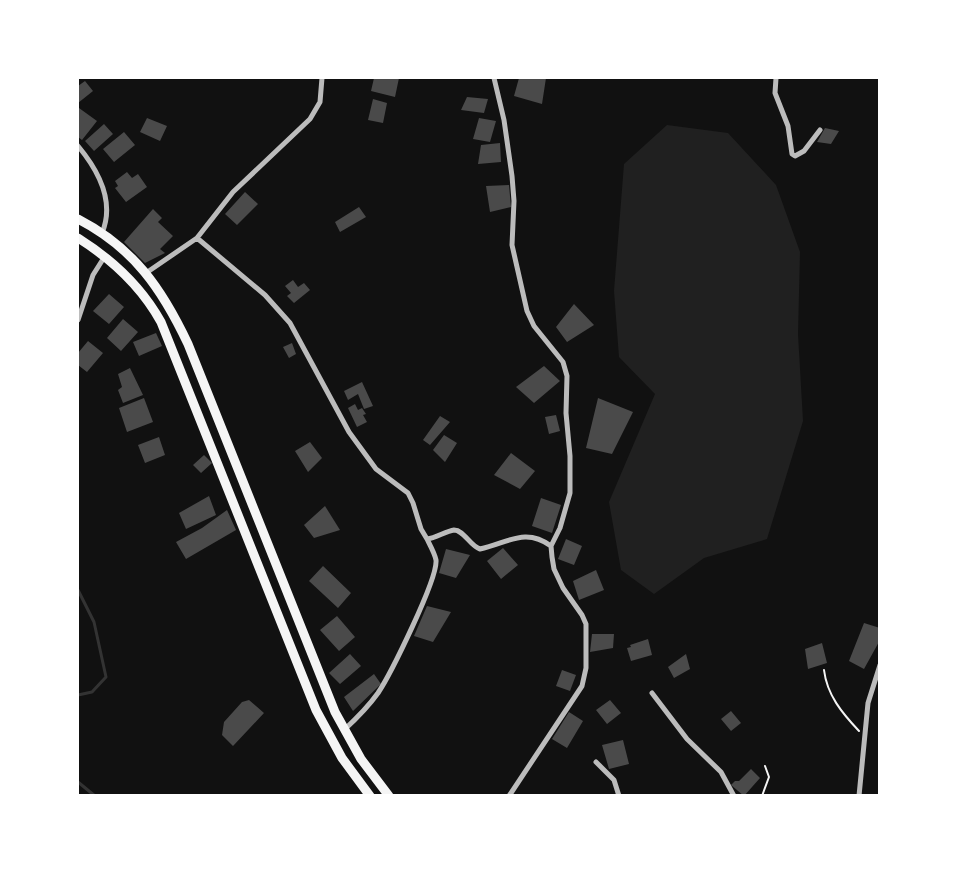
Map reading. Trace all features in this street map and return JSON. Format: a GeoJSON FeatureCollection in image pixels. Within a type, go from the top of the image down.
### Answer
{"type":"FeatureCollection","features":[{"type":"Feature","properties":{"kind":"main road"},"geometry":{"type":"LineString","coordinates":[[78,219],[102,233],[122,249],[146,273],[175,316],[344,730],[361,759],[389,796]]}},
{"type":"Feature","properties":{"kind":"main road"},"geometry":{"type":"LineString","coordinates":[[78,238],[105,256],[140,290],[161,322],[316,710],[342,758],[370,796]]}},
{"type":"Feature","properties":{"kind":"main road"},"geometry":{"type":"LineString","coordinates":[[161,322],[175,316]]}},
{"type":"Feature","properties":{"kind":"street"},"geometry":{"type":"LineString","coordinates":[[146,273],[197,238],[233,192],[310,119],[320,102],[322,78]]}},
{"type":"Feature","properties":{"kind":"street"},"geometry":{"type":"LineString","coordinates":[[494,78],[504,120],[512,176],[514,201],[512,245],[527,311],[534,326],[563,362],[567,376],[566,413],[570,456],[570,493],[560,528],[551,546],[554,568],[560,582],[586,624],[586,668],[582,686],[509,796]]}},
{"type":"Feature","properties":{"kind":"street"},"geometry":{"type":"LineString","coordinates":[[776,78],[775,93],[788,126],[792,154],[795,156],[800,155],[820,130]]}},
{"type":"Feature","properties":{"kind":"street"},"geometry":{"type":"LineString","coordinates":[[78,146],[90,161],[106,196],[107,220],[102,233]]}},
{"type":"Feature","properties":{"kind":"street"},"geometry":{"type":"LineString","coordinates":[[197,238],[265,296],[286,318],[348,432],[376,469],[408,493],[421,530],[436,561],[424,598],[390,673],[362,713],[344,730]]}},
{"type":"Feature","properties":{"kind":"street"},"geometry":{"type":"LineString","coordinates":[[78,320],[89,286],[105,256]]}},
{"type":"Feature","properties":{"kind":"street"},"geometry":{"type":"LineString","coordinates":[[427,539],[454,530],[459,531],[474,547],[480,549],[527,535],[538,538],[551,546]]}},
{"type":"Feature","properties":{"kind":"street"},"geometry":{"type":"LineString","coordinates":[[859,796],[869,697],[880,665]]}},
{"type":"Feature","properties":{"kind":"street"},"geometry":{"type":"LineString","coordinates":[[652,693],[687,739],[721,772],[734,796]]}},
{"type":"Feature","properties":{"kind":"street"},"geometry":{"type":"LineString","coordinates":[[596,762],[614,780],[619,796]]}},
{"type":"Feature","properties":{"kind":"path"},"geometry":{"type":"LineString","coordinates":[[824,670],[827,688],[835,703],[865,738]]}},
{"type":"Feature","properties":{"kind":"path"},"geometry":{"type":"LineString","coordinates":[[762,796],[768,777],[764,766]]}},
{"type":"Feature","properties":{"kind":"shaded area"},"geometry":{"type":"Polygon","coordinates":[[[667,125],[728,133],[776,185],[800,252],[798,334],[803,421],[767,539],[704,558],[654,594],[621,570],[609,502],[655,394],[619,357],[614,291],[624,164],[667,125]]]}},
{"type":"Feature","properties":{"kind":"building"},"geometry":{"type":"Polygon","coordinates":[[[374,78],[399,78],[395,97],[371,91],[374,78]]]}},
{"type":"Feature","properties":{"kind":"building"},"geometry":{"type":"Polygon","coordinates":[[[519,78],[546,78],[542,104],[514,96],[519,78]]]}},
{"type":"Feature","properties":{"kind":"building"},"geometry":{"type":"Polygon","coordinates":[[[85,81],[93,91],[78,103],[78,86],[85,81]]]}},
{"type":"Feature","properties":{"kind":"building"},"geometry":{"type":"Polygon","coordinates":[[[467,97],[488,99],[484,113],[461,110],[467,97]]]}},
{"type":"Feature","properties":{"kind":"building"},"geometry":{"type":"Polygon","coordinates":[[[373,99],[387,103],[383,123],[368,120],[373,99]]]}},
{"type":"Feature","properties":{"kind":"building"},"geometry":{"type":"Polygon","coordinates":[[[79,108],[97,121],[82,140],[78,137],[79,108]]]}},
{"type":"Feature","properties":{"kind":"building"},"geometry":{"type":"Polygon","coordinates":[[[147,118],[167,126],[160,141],[140,132],[147,118]]]}},
{"type":"Feature","properties":{"kind":"building"},"geometry":{"type":"Polygon","coordinates":[[[479,118],[496,121],[490,142],[473,139],[479,118]]]}},
{"type":"Feature","properties":{"kind":"building"},"geometry":{"type":"Polygon","coordinates":[[[104,124],[113,134],[94,151],[85,141],[104,124]]]}},
{"type":"Feature","properties":{"kind":"building"},"geometry":{"type":"Polygon","coordinates":[[[825,128],[839,131],[831,144],[817,142],[825,128]]]}},
{"type":"Feature","properties":{"kind":"building"},"geometry":{"type":"Polygon","coordinates":[[[124,132],[135,145],[114,162],[103,149],[124,132]]]}},
{"type":"Feature","properties":{"kind":"building"},"geometry":{"type":"Polygon","coordinates":[[[500,143],[501,162],[478,164],[481,145],[500,143]]]}},
{"type":"Feature","properties":{"kind":"building"},"geometry":{"type":"Polygon","coordinates":[[[127,172],[132,178],[138,174],[147,187],[126,202],[115,188],[118,186],[115,181],[127,172]]]}},
{"type":"Feature","properties":{"kind":"building"},"geometry":{"type":"Polygon","coordinates":[[[509,185],[511,207],[490,212],[486,186],[509,185]]]}},
{"type":"Feature","properties":{"kind":"building"},"geometry":{"type":"Polygon","coordinates":[[[245,192],[258,204],[237,225],[225,214],[245,192]]]}},
{"type":"Feature","properties":{"kind":"building"},"geometry":{"type":"Polygon","coordinates":[[[359,207],[366,217],[340,232],[335,222],[359,207]]]}},
{"type":"Feature","properties":{"kind":"building"},"geometry":{"type":"Polygon","coordinates":[[[153,209],[162,218],[158,222],[173,236],[160,249],[165,253],[145,263],[124,242],[153,209]]]}},
{"type":"Feature","properties":{"kind":"building"},"geometry":{"type":"Polygon","coordinates":[[[293,280],[298,287],[304,283],[310,290],[294,303],[287,296],[291,293],[285,286],[293,280]]]}},
{"type":"Feature","properties":{"kind":"building"},"geometry":{"type":"Polygon","coordinates":[[[109,294],[124,307],[109,324],[93,311],[109,294]]]}},
{"type":"Feature","properties":{"kind":"building"},"geometry":{"type":"Polygon","coordinates":[[[574,304],[594,325],[567,342],[556,327],[574,304]]]}},
{"type":"Feature","properties":{"kind":"building"},"geometry":{"type":"Polygon","coordinates":[[[123,319],[138,332],[121,351],[107,338],[123,319]]]}},
{"type":"Feature","properties":{"kind":"building"},"geometry":{"type":"Polygon","coordinates":[[[156,333],[162,346],[139,356],[133,342],[156,333]]]}},
{"type":"Feature","properties":{"kind":"building"},"geometry":{"type":"Polygon","coordinates":[[[88,341],[103,353],[87,372],[78,365],[78,353],[88,341]]]}},
{"type":"Feature","properties":{"kind":"building"},"geometry":{"type":"Polygon","coordinates":[[[292,343],[296,354],[289,358],[283,347],[292,343]]]}},
{"type":"Feature","properties":{"kind":"building"},"geometry":{"type":"Polygon","coordinates":[[[544,366],[560,381],[534,403],[516,387],[544,366]]]}},
{"type":"Feature","properties":{"kind":"building"},"geometry":{"type":"Polygon","coordinates":[[[130,368],[143,395],[123,403],[118,390],[122,387],[118,374],[130,368]]]}},
{"type":"Feature","properties":{"kind":"building"},"geometry":{"type":"Polygon","coordinates":[[[362,382],[373,406],[364,409],[358,394],[348,400],[344,391],[362,382]]]}},
{"type":"Feature","properties":{"kind":"building"},"geometry":{"type":"Polygon","coordinates":[[[144,398],[153,422],[127,432],[119,408],[144,398]]]}},
{"type":"Feature","properties":{"kind":"building"},"geometry":{"type":"Polygon","coordinates":[[[598,398],[633,412],[612,454],[586,448],[598,398]]]}},
{"type":"Feature","properties":{"kind":"building"},"geometry":{"type":"Polygon","coordinates":[[[355,404],[358,410],[362,408],[366,414],[363,415],[367,422],[357,427],[348,408],[355,404]]]}},
{"type":"Feature","properties":{"kind":"building"},"geometry":{"type":"Polygon","coordinates":[[[556,415],[560,431],[549,434],[545,417],[556,415]]]}},
{"type":"Feature","properties":{"kind":"building"},"geometry":{"type":"Polygon","coordinates":[[[440,416],[450,422],[430,445],[423,440],[440,416]]]}},
{"type":"Feature","properties":{"kind":"building"},"geometry":{"type":"Polygon","coordinates":[[[444,435],[457,443],[445,462],[433,450],[444,435]]]}},
{"type":"Feature","properties":{"kind":"building"},"geometry":{"type":"Polygon","coordinates":[[[159,437],[165,455],[145,463],[138,445],[159,437]]]}},
{"type":"Feature","properties":{"kind":"building"},"geometry":{"type":"Polygon","coordinates":[[[310,442],[322,458],[308,472],[295,451],[310,442]]]}},
{"type":"Feature","properties":{"kind":"building"},"geometry":{"type":"Polygon","coordinates":[[[511,453],[535,471],[520,489],[494,475],[511,453]]]}},
{"type":"Feature","properties":{"kind":"building"},"geometry":{"type":"Polygon","coordinates":[[[204,455],[212,463],[201,473],[193,465],[204,455]]]}},
{"type":"Feature","properties":{"kind":"building"},"geometry":{"type":"Polygon","coordinates":[[[209,496],[216,515],[186,529],[179,513],[209,496]]]}},
{"type":"Feature","properties":{"kind":"building"},"geometry":{"type":"Polygon","coordinates":[[[541,498],[561,505],[552,533],[532,526],[541,498]]]}},
{"type":"Feature","properties":{"kind":"building"},"geometry":{"type":"Polygon","coordinates":[[[325,506],[340,530],[314,538],[304,525],[325,506]]]}},
{"type":"Feature","properties":{"kind":"building"},"geometry":{"type":"Polygon","coordinates":[[[227,510],[236,530],[186,559],[176,542],[202,528],[227,510]]]}},
{"type":"Feature","properties":{"kind":"building"},"geometry":{"type":"Polygon","coordinates":[[[566,539],[582,546],[574,565],[558,559],[566,539]]]}},
{"type":"Feature","properties":{"kind":"building"},"geometry":{"type":"Polygon","coordinates":[[[503,548],[518,565],[501,579],[487,561],[503,548]]]}},
{"type":"Feature","properties":{"kind":"building"},"geometry":{"type":"Polygon","coordinates":[[[446,549],[470,555],[456,578],[439,573],[446,549]]]}},
{"type":"Feature","properties":{"kind":"building"},"geometry":{"type":"Polygon","coordinates":[[[323,566],[351,593],[338,608],[309,581],[323,566]]]}},
{"type":"Feature","properties":{"kind":"building"},"geometry":{"type":"Polygon","coordinates":[[[596,570],[604,590],[579,600],[573,581],[596,570]]]}},
{"type":"Feature","properties":{"kind":"building"},"geometry":{"type":"Polygon","coordinates":[[[427,606],[451,612],[433,642],[414,636],[427,606]]]}},
{"type":"Feature","properties":{"kind":"building"},"geometry":{"type":"Polygon","coordinates":[[[337,616],[355,637],[339,651],[320,630],[337,616]]]}},
{"type":"Feature","properties":{"kind":"building"},"geometry":{"type":"Polygon","coordinates":[[[864,623],[880,628],[880,640],[864,669],[849,661],[864,623]]]}},
{"type":"Feature","properties":{"kind":"building"},"geometry":{"type":"Polygon","coordinates":[[[592,634],[614,634],[613,648],[590,652],[592,634]]]}},
{"type":"Feature","properties":{"kind":"building"},"geometry":{"type":"Polygon","coordinates":[[[648,639],[652,655],[631,661],[627,648],[631,647],[630,645],[648,639]]]}},
{"type":"Feature","properties":{"kind":"building"},"geometry":{"type":"Polygon","coordinates":[[[822,643],[827,663],[808,669],[805,649],[822,643]]]}},
{"type":"Feature","properties":{"kind":"building"},"geometry":{"type":"Polygon","coordinates":[[[350,654],[361,666],[340,684],[329,673],[350,654]]]}},
{"type":"Feature","properties":{"kind":"building"},"geometry":{"type":"Polygon","coordinates":[[[686,654],[690,669],[674,678],[668,667],[686,654]]]}},
{"type":"Feature","properties":{"kind":"building"},"geometry":{"type":"Polygon","coordinates":[[[562,670],[576,675],[570,691],[556,686],[562,670]]]}},
{"type":"Feature","properties":{"kind":"building"},"geometry":{"type":"Polygon","coordinates":[[[374,674],[381,684],[353,711],[344,697],[374,674]]]}},
{"type":"Feature","properties":{"kind":"building"},"geometry":{"type":"Polygon","coordinates":[[[249,700],[264,713],[233,746],[222,735],[224,722],[242,702],[249,700]]]}},
{"type":"Feature","properties":{"kind":"building"},"geometry":{"type":"Polygon","coordinates":[[[610,700],[621,713],[607,724],[596,710],[610,700]]]}},
{"type":"Feature","properties":{"kind":"building"},"geometry":{"type":"Polygon","coordinates":[[[731,711],[741,723],[731,731],[721,719],[731,711]]]}},
{"type":"Feature","properties":{"kind":"building"},"geometry":{"type":"Polygon","coordinates":[[[569,712],[583,721],[567,748],[552,739],[569,712]]]}},
{"type":"Feature","properties":{"kind":"building"},"geometry":{"type":"Polygon","coordinates":[[[623,740],[629,764],[609,769],[602,745],[623,740]]]}},
{"type":"Feature","properties":{"kind":"building"},"geometry":{"type":"Polygon","coordinates":[[[751,769],[760,778],[744,796],[731,785],[735,781],[739,781],[751,769]]]}},
{"type":"Feature","properties":{"kind":"waterway"},"geometry":{"type":"LineString","coordinates":[[78,590],[94,622],[106,677],[92,692],[78,695]]}},
{"type":"Feature","properties":{"kind":"waterway"},"geometry":{"type":"LineString","coordinates":[[78,782],[95,796]]}}]}
